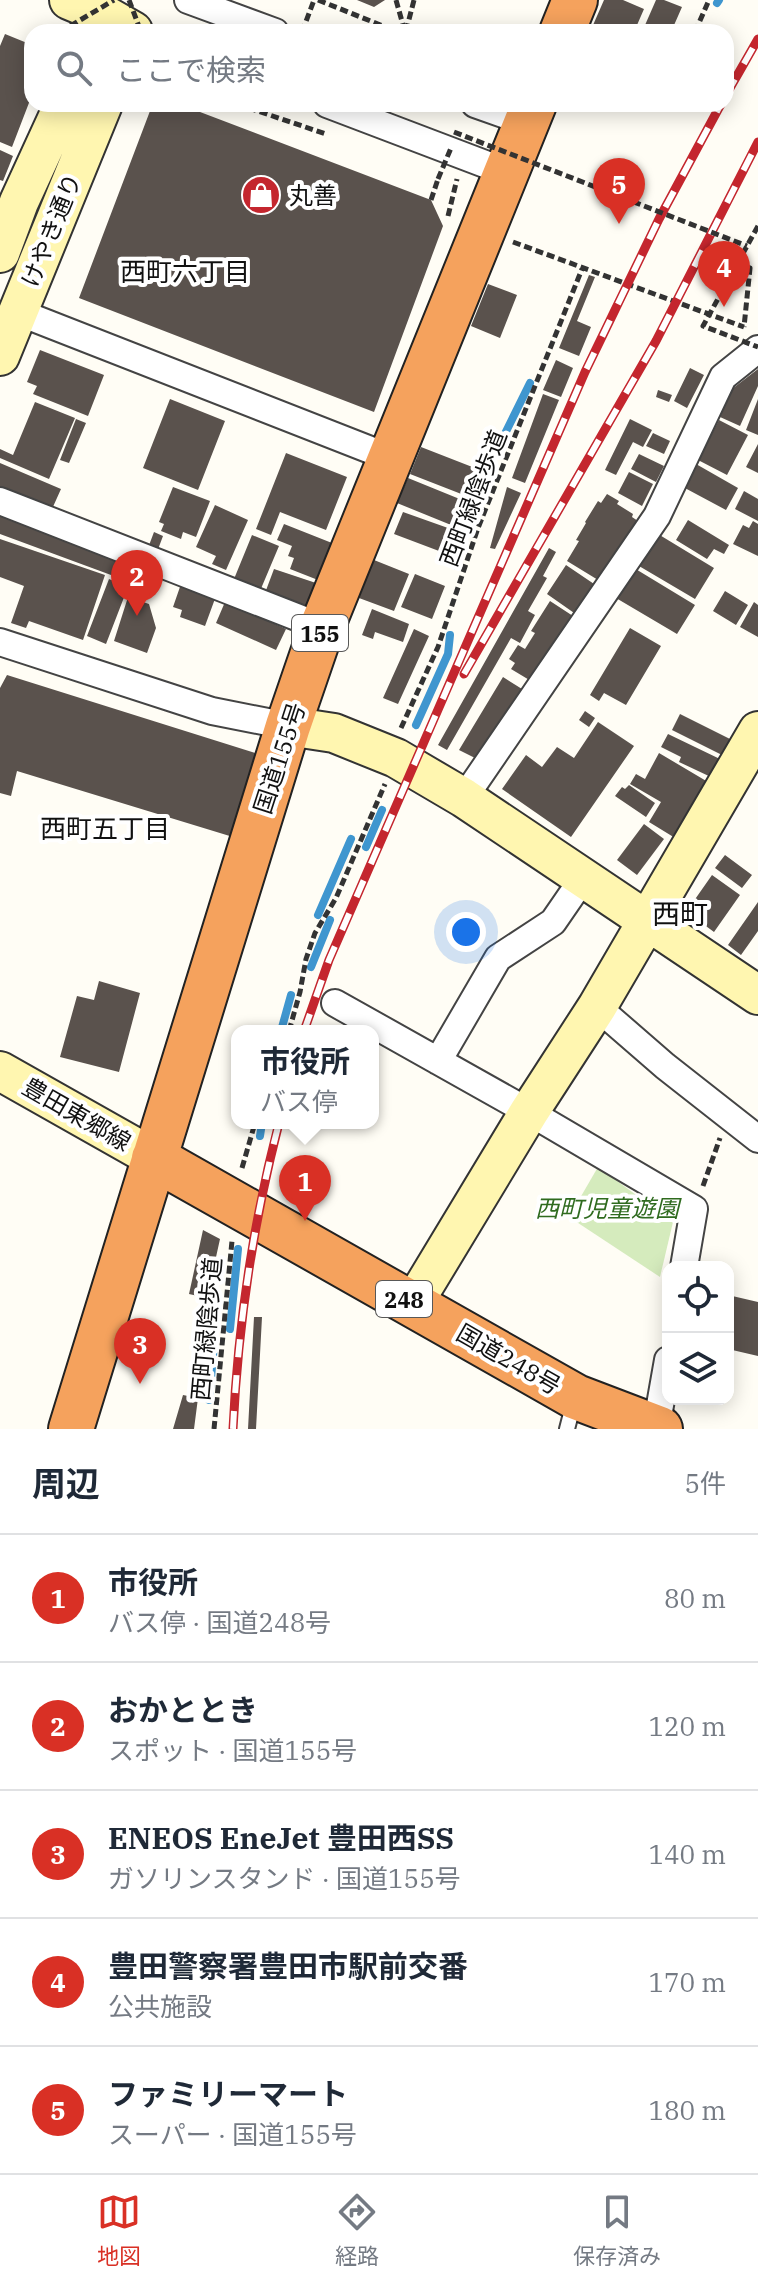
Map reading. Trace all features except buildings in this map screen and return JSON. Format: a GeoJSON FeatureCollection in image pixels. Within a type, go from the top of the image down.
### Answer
{"type":"FeatureCollection","features":[{"type":"Feature","properties":{"kind":"highway"},"geometry":{"type":"LineString","coordinates":[[565,24],[575,0]]}},
{"type":"Feature","properties":{"kind":"highway","name":"国道155号"},"geometry":{"type":"LineString","coordinates":[[71,1429],[288,726],[322,627],[530,113]]}},
{"type":"Feature","properties":{"kind":"highway","name":"国道248号"},"geometry":{"type":"LineString","coordinates":[[154,1158],[413,1304],[571,1413],[658,1428]]}},
{"type":"Feature","properties":{"kind":"street"},"geometry":{"type":"LineString","coordinates":[[69,0],[124,17]]}},
{"type":"Feature","properties":{"kind":"street"},"geometry":{"type":"LineString","coordinates":[[188,0],[253,24]]}},
{"type":"Feature","properties":{"kind":"street","name":"けやき通り"},"geometry":{"type":"LineString","coordinates":[[0,253],[10,199],[59,112]]}},
{"type":"Feature","properties":{"kind":"street","name":"けやき通り"},"geometry":{"type":"LineString","coordinates":[[0,356],[100,112]]}},
{"type":"Feature","properties":{"kind":"street"},"geometry":{"type":"LineString","coordinates":[[348,112],[506,172]]}},
{"type":"Feature","properties":{"kind":"street"},"geometry":{"type":"LineString","coordinates":[[18,312],[391,458]]}},
{"type":"Feature","properties":{"kind":"street"},"geometry":{"type":"LineString","coordinates":[[464,798],[657,516],[723,377],[753,341]]}},
{"type":"Feature","properties":{"kind":"street"},"geometry":{"type":"LineString","coordinates":[[0,501],[322,627]]}},
{"type":"Feature","properties":{"kind":"street"},"geometry":{"type":"LineString","coordinates":[[0,642],[212,711],[334,733],[396,758],[464,798],[758,995]]}},
{"type":"Feature","properties":{"kind":"street"},"geometry":{"type":"LineString","coordinates":[[413,1304],[529,1112],[597,1007],[758,731]]}},
{"type":"Feature","properties":{"kind":"street"},"geometry":{"type":"LineString","coordinates":[[438,1061],[498,958],[553,922],[584,877]]}},
{"type":"Feature","properties":{"kind":"street"},"geometry":{"type":"LineString","coordinates":[[335,1003],[374,1025]]}},
{"type":"Feature","properties":{"kind":"street"},"geometry":{"type":"LineString","coordinates":[[597,1007],[665,1066],[758,1139]]}},
{"type":"Feature","properties":{"kind":"street"},"geometry":{"type":"LineString","coordinates":[[379,1028],[694,1209],[685,1261]]}},
{"type":"Feature","properties":{"kind":"street","name":"豊田東郷線"},"geometry":{"type":"LineString","coordinates":[[0,1071],[154,1158]]}},
{"type":"Feature","properties":{"kind":"street"},"geometry":{"type":"LineString","coordinates":[[658,1428],[662,1401]]}},
{"type":"Feature","properties":{"kind":"path"},"geometry":{"type":"LineString","coordinates":[[306,24],[316,0],[378,24]]}},
{"type":"Feature","properties":{"kind":"path"},"geometry":{"type":"LineString","coordinates":[[396,0],[403,24]]}},
{"type":"Feature","properties":{"kind":"path"},"geometry":{"type":"LineString","coordinates":[[407,24],[414,0]]}},
{"type":"Feature","properties":{"kind":"path"},"geometry":{"type":"LineString","coordinates":[[698,24],[709,0]]}},
{"type":"Feature","properties":{"kind":"path"},"geometry":{"type":"LineString","coordinates":[[94,24],[124,17]]}},
{"type":"Feature","properties":{"kind":"path"},"geometry":{"type":"LineString","coordinates":[[454,132],[747,246]]}},
{"type":"Feature","properties":{"kind":"path"},"geometry":{"type":"LineString","coordinates":[[431,200],[451,148]]}},
{"type":"Feature","properties":{"kind":"path"},"geometry":{"type":"LineString","coordinates":[[753,341],[703,326],[758,226]]}},
{"type":"Feature","properties":{"kind":"path"},"geometry":{"type":"LineString","coordinates":[[501,237],[753,341]]}},
{"type":"Feature","properties":{"kind":"path"},"geometry":{"type":"LineString","coordinates":[[737,265],[750,268],[753,341]]}},
{"type":"Feature","properties":{"kind":"path","name":"西町緑陰歩道"},"geometry":{"type":"LineString","coordinates":[[396,740],[438,647],[478,528],[582,269]]}},
{"type":"Feature","properties":{"kind":"path"},"geometry":{"type":"LineString","coordinates":[[291,1025],[315,933],[336,898],[390,772]]}},
{"type":"Feature","properties":{"kind":"path"},"geometry":{"type":"LineString","coordinates":[[694,1209],[728,1115]]}},
{"type":"Feature","properties":{"kind":"path"},"geometry":{"type":"LineString","coordinates":[[240,1174],[253,1129]]}},
{"type":"Feature","properties":{"kind":"path","name":"西町緑陰歩道"},"geometry":{"type":"LineString","coordinates":[[214,1429],[233,1232]]}},
{"type":"Feature","properties":{"kind":"green space","name":"西町児童遊園"},"geometry":{"type":"Polygon","coordinates":[[[598,1167],[673,1222],[660,1277],[569,1217],[598,1167]]]}},
{"type":"Feature","properties":{"kind":"waterway"},"geometry":{"type":"LineString","coordinates":[[457,566],[466,522],[488,468],[530,383]]}},
{"type":"Feature","properties":{"kind":"waterway"},"geometry":{"type":"LineString","coordinates":[[416,725],[448,654],[450,635]]}},
{"type":"Feature","properties":{"kind":"waterway"},"geometry":{"type":"LineString","coordinates":[[366,847],[382,810]]}},
{"type":"Feature","properties":{"kind":"waterway"},"geometry":{"type":"LineString","coordinates":[[318,915],[351,839]]}},
{"type":"Feature","properties":{"kind":"waterway"},"geometry":{"type":"LineString","coordinates":[[311,967],[330,920]]}},
{"type":"Feature","properties":{"kind":"waterway"},"geometry":{"type":"LineString","coordinates":[[283,1025],[291,995]]}},
{"type":"Feature","properties":{"kind":"waterway"},"geometry":{"type":"LineString","coordinates":[[260,1136],[261,1129]]}},
{"type":"Feature","properties":{"kind":"waterway"},"geometry":{"type":"LineString","coordinates":[[230,1329],[238,1249]]}},
{"type":"Feature","properties":{"kind":"waterway"},"geometry":{"type":"LineString","coordinates":[[209,1400],[214,1345]]}},
{"type":"Feature","properties":{"kind":"railway"},"geometry":{"type":"LineString","coordinates":[[734,81],[758,39]]}},
{"type":"Feature","properties":{"kind":"railway"},"geometry":{"type":"LineString","coordinates":[[306,1025],[329,960],[585,372],[659,219],[717,112]]}},
{"type":"Feature","properties":{"kind":"railway"},"geometry":{"type":"LineString","coordinates":[[464,674],[656,341],[758,142]]}},
{"type":"Feature","properties":{"kind":"railway"},"geometry":{"type":"LineString","coordinates":[[233,1429],[248,1275],[278,1129]]}},
{"type":"Feature","properties":{"kind":"place","name":"丸善"},"geometry":{"type":"Point","coordinates":[261,195]}},
{"type":"Feature","properties":{"kind":"place","name":"ファミリーマート"},"geometry":{"type":"Point","coordinates":[619,224]}},
{"type":"Feature","properties":{"kind":"place","name":"豊田警察署豊田市駅前交番"},"geometry":{"type":"Point","coordinates":[724,307]}},
{"type":"Feature","properties":{"kind":"place","name":"おかととき"},"geometry":{"type":"Point","coordinates":[137,616]}},
{"type":"Feature","properties":{"kind":"place","name":"市役所"},"geometry":{"type":"Point","coordinates":[305,1221]}},
{"type":"Feature","properties":{"kind":"place","name":"ENEOS EneJet 豊田西SS"},"geometry":{"type":"Point","coordinates":[140,1384]}},
{"type":"Feature","properties":{"kind":"district","name":"西町六丁目"},"geometry":{"type":"Point","coordinates":[185,271]}},
{"type":"Feature","properties":{"kind":"district","name":"西町五丁目"},"geometry":{"type":"Point","coordinates":[105,828]}},
{"type":"Feature","properties":{"kind":"district","name":"西町"},"geometry":{"type":"Point","coordinates":[680,913]}}]}
